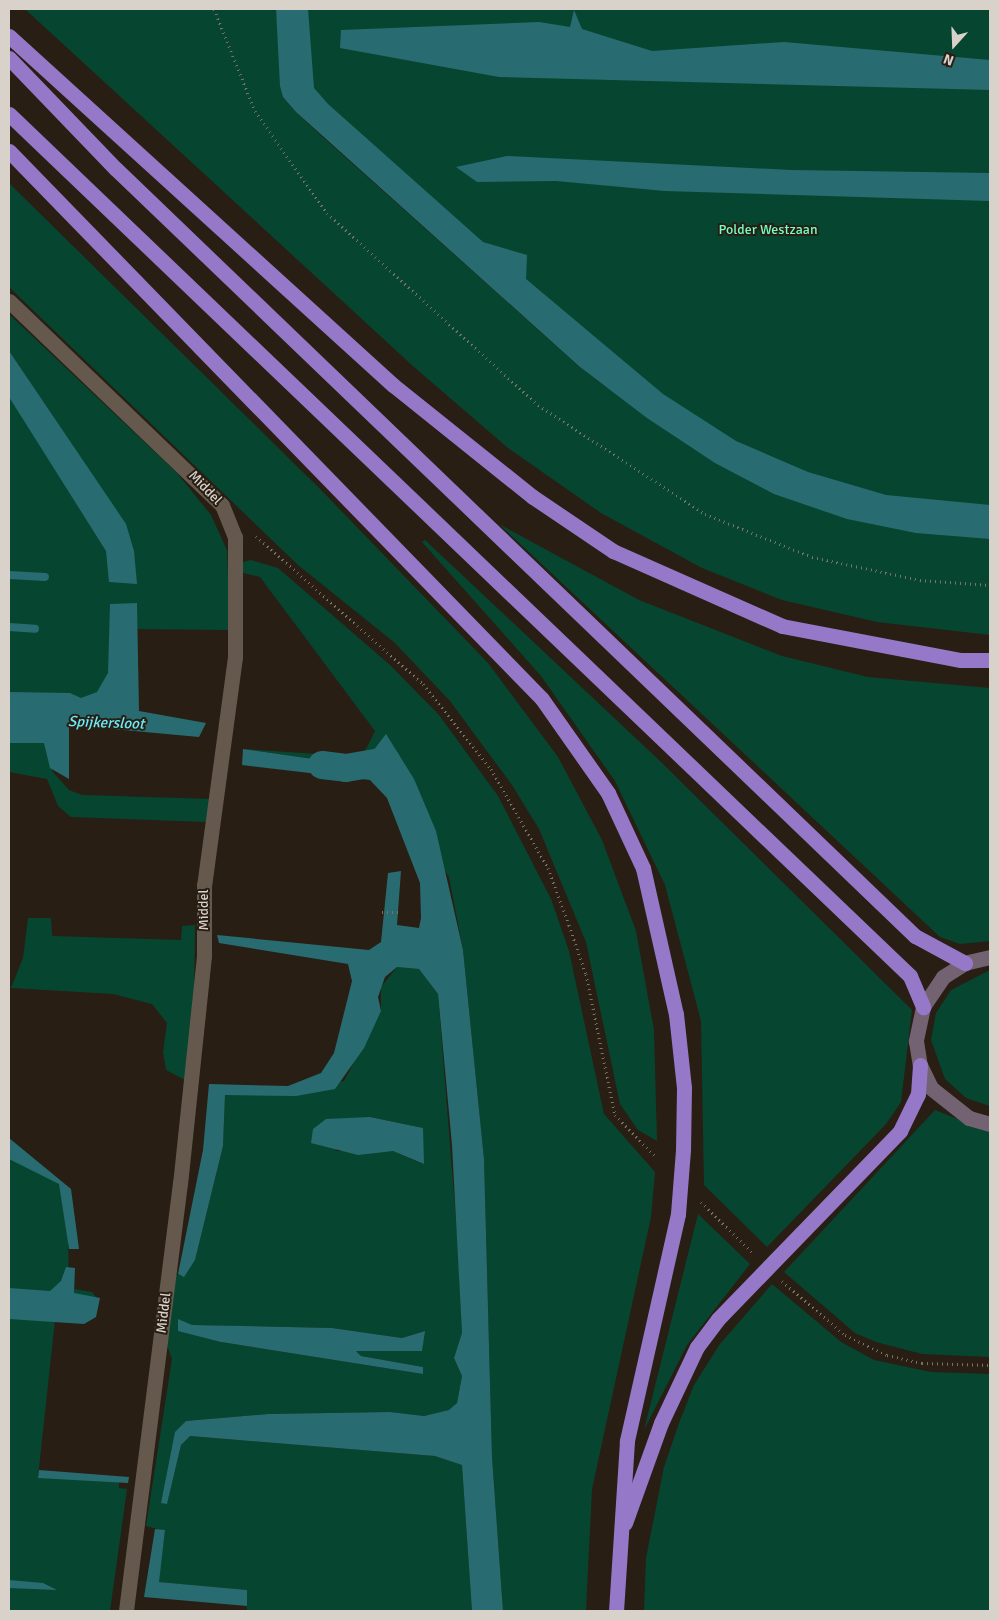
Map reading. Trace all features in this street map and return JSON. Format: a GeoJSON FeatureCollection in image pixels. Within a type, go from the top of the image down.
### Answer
{"type":"FeatureCollection","features":[{"type":"Feature","properties":{"kind":"highway"},"geometry":{"type":"LineString","coordinates":[[9,36],[393,385],[532,497],[613,551],[782,626],[961,660],[990,660]]}},
{"type":"Feature","properties":{"kind":"highway"},"geometry":{"type":"LineString","coordinates":[[9,58],[116,170],[915,936],[965,963]]}},
{"type":"Feature","properties":{"kind":"highway"},"geometry":{"type":"LineString","coordinates":[[9,114],[903,970],[923,1007]]}},
{"type":"Feature","properties":{"kind":"highway"},"geometry":{"type":"LineString","coordinates":[[9,152],[542,699],[608,793],[643,868],[676,1014],[684,1088],[682,1159],[678,1214],[627,1441],[618,1541],[616,1611]]}},
{"type":"Feature","properties":{"kind":"highway"},"geometry":{"type":"LineString","coordinates":[[618,1541],[662,1423],[697,1347],[718,1319],[900,1131],[918,1094],[920,1066]]}},
{"type":"Feature","properties":{"kind":"street","name":"Middel"},"geometry":{"type":"LineString","coordinates":[[9,301],[222,504],[235,537],[235,657],[204,885],[204,956],[180,1183],[126,1611]]}},
{"type":"Feature","properties":{"kind":"street"},"geometry":{"type":"LineString","coordinates":[[990,957],[965,963],[943,977],[923,1007],[916,1041],[920,1066],[931,1088],[949,1106],[990,1124]]}},
{"type":"Feature","properties":{"kind":"path"},"geometry":{"type":"LineString","coordinates":[[214,9],[255,111],[327,212],[538,405],[705,514],[812,557],[920,580],[990,585]]}},
{"type":"Feature","properties":{"kind":"path"},"geometry":{"type":"LineString","coordinates":[[249,530],[423,684],[491,769],[548,868],[569,925],[586,974],[615,1115],[656,1157]]}},
{"type":"Feature","properties":{"kind":"path"},"geometry":{"type":"LineString","coordinates":[[382,912],[399,912]]}},
{"type":"Feature","properties":{"kind":"path"},"geometry":{"type":"LineString","coordinates":[[701,1202],[757,1257]]}},
{"type":"Feature","properties":{"kind":"path"},"geometry":{"type":"LineString","coordinates":[[778,1277],[845,1335],[865,1346],[922,1363],[990,1365]]}},
{"type":"Feature","properties":{"kind":"green space","name":"Polder Westzaan"},"geometry":{"type":"Polygon","coordinates":[[[25,9],[276,9],[281,77],[277,9],[990,9],[990,635],[877,622],[782,600],[702,568],[601,513],[508,448],[414,367],[25,9]],[[282,87],[283,97],[296,112],[316,131],[580,367],[611,391],[297,112],[284,97],[282,87]]]}},
{"type":"Feature","properties":{"kind":"green space"},"geometry":{"type":"Polygon","coordinates":[[[9,183],[323,492],[488,663],[558,757],[602,840],[636,931],[654,1030],[657,1141],[638,1130],[620,1104],[586,942],[539,829],[512,785],[450,701],[395,643],[298,565],[9,287],[9,183]]]}},
{"type":"Feature","properties":{"kind":"green space"},"geometry":{"type":"Polygon","coordinates":[[[9,314],[177,473],[211,515],[227,550],[230,630],[135,629],[136,721],[63,722],[52,771],[69,790],[82,795],[212,799],[207,822],[71,817],[58,806],[47,779],[9,772],[9,314]]]}},
{"type":"Feature","properties":{"kind":"green space"},"geometry":{"type":"Polygon","coordinates":[[[499,524],[639,600],[782,656],[868,677],[990,688],[990,941],[960,944],[940,937],[499,524]]]}},
{"type":"Feature","properties":{"kind":"green space"},"geometry":{"type":"Polygon","coordinates":[[[425,540],[661,762],[912,1010],[901,1102],[886,1124],[767,1247],[704,1185],[701,1021],[665,885],[615,781],[541,676],[422,542],[425,540]]]}},
{"type":"Feature","properties":{"kind":"green space"},"geometry":{"type":"Polygon","coordinates":[[[251,560],[278,568],[390,665],[439,715],[498,796],[551,899],[569,951],[604,1114],[655,1172],[651,1217],[592,1489],[586,1611],[503,1611],[492,1457],[484,1159],[463,950],[449,877],[373,751],[369,767],[243,749],[362,757],[375,731],[260,577],[243,573],[243,562],[251,560]]]}},
{"type":"Feature","properties":{"kind":"green space"},"geometry":{"type":"Polygon","coordinates":[[[28,918],[51,918],[52,936],[181,940],[182,926],[195,925],[194,1005],[185,1080],[166,1070],[163,1052],[167,1023],[152,1004],[113,994],[11,988],[23,958],[28,918]]]}},
{"type":"Feature","properties":{"kind":"green space"},"geometry":{"type":"Polygon","coordinates":[[[397,967],[419,969],[438,994],[458,1245],[462,1334],[454,1358],[462,1376],[457,1403],[450,1410],[424,1416],[390,1412],[268,1414],[186,1421],[161,1502],[167,1503],[181,1445],[189,1436],[435,1456],[462,1465],[472,1611],[247,1611],[246,1590],[158,1582],[165,1531],[146,1526],[172,1359],[166,1343],[173,1274],[184,1276],[195,1260],[223,1146],[225,1095],[344,1081],[381,1011],[381,987],[397,967]],[[370,1117],[335,1151],[393,1151],[423,1164],[423,1128],[370,1117]],[[178,1320],[221,1342],[423,1374],[423,1367],[361,1356],[356,1351],[422,1351],[424,1331],[402,1338],[332,1328],[191,1325],[178,1320]]]}},
{"type":"Feature","properties":{"kind":"green space"},"geometry":{"type":"Polygon","coordinates":[[[990,970],[990,1106],[966,1098],[945,1079],[931,1040],[936,1013],[951,990],[990,970]]]}},
{"type":"Feature","properties":{"kind":"green space"},"geometry":{"type":"Polygon","coordinates":[[[935,1110],[990,1132],[990,1357],[922,1354],[876,1342],[855,1333],[784,1272],[935,1110]]]}},
{"type":"Feature","properties":{"kind":"green space"},"geometry":{"type":"Polygon","coordinates":[[[9,1150],[67,1189],[69,1288],[92,1292],[96,1297],[96,1301],[56,1311],[38,1477],[119,1482],[119,1488],[127,1489],[110,1611],[9,1611],[9,1150]]]}},
{"type":"Feature","properties":{"kind":"green space"},"geometry":{"type":"Polygon","coordinates":[[[698,1214],[750,1264],[687,1345],[644,1430],[698,1214]]]}},
{"type":"Feature","properties":{"kind":"green space"},"geometry":{"type":"Polygon","coordinates":[[[772,1284],[841,1342],[874,1360],[931,1372],[990,1374],[990,1611],[644,1611],[646,1558],[664,1467],[679,1423],[694,1385],[720,1344],[772,1284]]]}},
{"type":"Feature","properties":{"kind":"water"},"geometry":{"type":"Polygon","coordinates":[[[276,9],[308,9],[314,88],[328,104],[483,242],[527,255],[526,279],[663,394],[736,441],[808,472],[886,495],[990,505],[990,539],[916,533],[847,519],[774,494],[715,463],[647,418],[580,367],[296,112],[283,97],[280,86],[276,9]]]}},
{"type":"Feature","properties":{"kind":"water"},"geometry":{"type":"Polygon","coordinates":[[[574,10],[582,29],[652,51],[784,42],[990,60],[990,90],[499,77],[340,48],[341,30],[539,22],[570,27],[574,10]]]}},
{"type":"Feature","properties":{"kind":"water"},"geometry":{"type":"Polygon","coordinates":[[[507,156],[791,170],[990,173],[990,201],[665,191],[556,181],[477,182],[456,167],[507,156]]]}},
{"type":"Feature","properties":{"kind":"water"},"geometry":{"type":"Polygon","coordinates":[[[9,351],[126,524],[134,551],[137,584],[109,582],[106,551],[9,397],[9,351]]]}},
{"type":"Feature","properties":{"kind":"water","name":"Spijkersloot"},"geometry":{"type":"Polygon","coordinates":[[[137,603],[139,711],[206,723],[199,737],[69,725],[69,779],[50,768],[44,743],[9,743],[9,692],[70,693],[81,698],[97,692],[108,673],[110,604],[137,603]]]}},
{"type":"Feature","properties":{"kind":"water"},"geometry":{"type":"Polygon","coordinates":[[[386,734],[414,779],[436,831],[463,950],[484,1159],[492,1457],[503,1611],[472,1611],[462,1465],[435,1456],[190,1436],[181,1445],[167,1504],[161,1503],[175,1432],[186,1421],[268,1414],[390,1412],[424,1416],[449,1410],[457,1403],[462,1376],[454,1358],[462,1333],[452,1145],[438,994],[419,969],[397,967],[385,977],[378,997],[381,1011],[364,1048],[335,1089],[296,1096],[225,1095],[223,1146],[195,1260],[184,1277],[178,1274],[203,1150],[209,1084],[288,1086],[321,1073],[334,1053],[352,981],[348,964],[219,943],[217,935],[369,950],[381,942],[388,873],[401,871],[397,925],[419,928],[421,918],[420,883],[387,798],[370,780],[242,765],[243,749],[369,767],[373,751],[386,734]]]}},
{"type":"Feature","properties":{"kind":"water"},"geometry":{"type":"Polygon","coordinates":[[[370,1117],[423,1128],[424,1164],[393,1151],[358,1155],[311,1143],[313,1129],[326,1119],[370,1117]]]}},
{"type":"Feature","properties":{"kind":"water"},"geometry":{"type":"Polygon","coordinates":[[[9,1138],[71,1189],[79,1249],[69,1249],[59,1184],[9,1159],[9,1138]]]}},
{"type":"Feature","properties":{"kind":"water"},"geometry":{"type":"Polygon","coordinates":[[[66,1267],[75,1268],[74,1293],[100,1298],[96,1317],[84,1324],[9,1319],[9,1288],[50,1291],[61,1281],[66,1267]]]}},
{"type":"Feature","properties":{"kind":"water"},"geometry":{"type":"Polygon","coordinates":[[[178,1319],[192,1325],[332,1328],[402,1338],[425,1331],[422,1351],[356,1351],[361,1356],[423,1367],[423,1374],[221,1342],[178,1331],[178,1319]]]}},
{"type":"Feature","properties":{"kind":"water"},"geometry":{"type":"Polygon","coordinates":[[[39,1470],[129,1477],[128,1483],[38,1478],[39,1470]]]}},
{"type":"Feature","properties":{"kind":"water"},"geometry":{"type":"Polygon","coordinates":[[[155,1529],[165,1530],[159,1582],[247,1590],[247,1606],[144,1597],[155,1529]]]}},
{"type":"Feature","properties":{"kind":"water"},"geometry":{"type":"Polygon","coordinates":[[[9,1580],[43,1583],[57,1590],[9,1588],[9,1580]]]}},
{"type":"Feature","properties":{"kind":"waterway"},"geometry":{"type":"LineString","coordinates":[[9,575],[45,577]]}},
{"type":"Feature","properties":{"kind":"waterway"},"geometry":{"type":"LineString","coordinates":[[9,627],[35,629]]}},
{"type":"Feature","properties":{"kind":"waterway"},"geometry":{"type":"LineString","coordinates":[[322,765],[346,768],[386,761],[391,780]]}}]}
